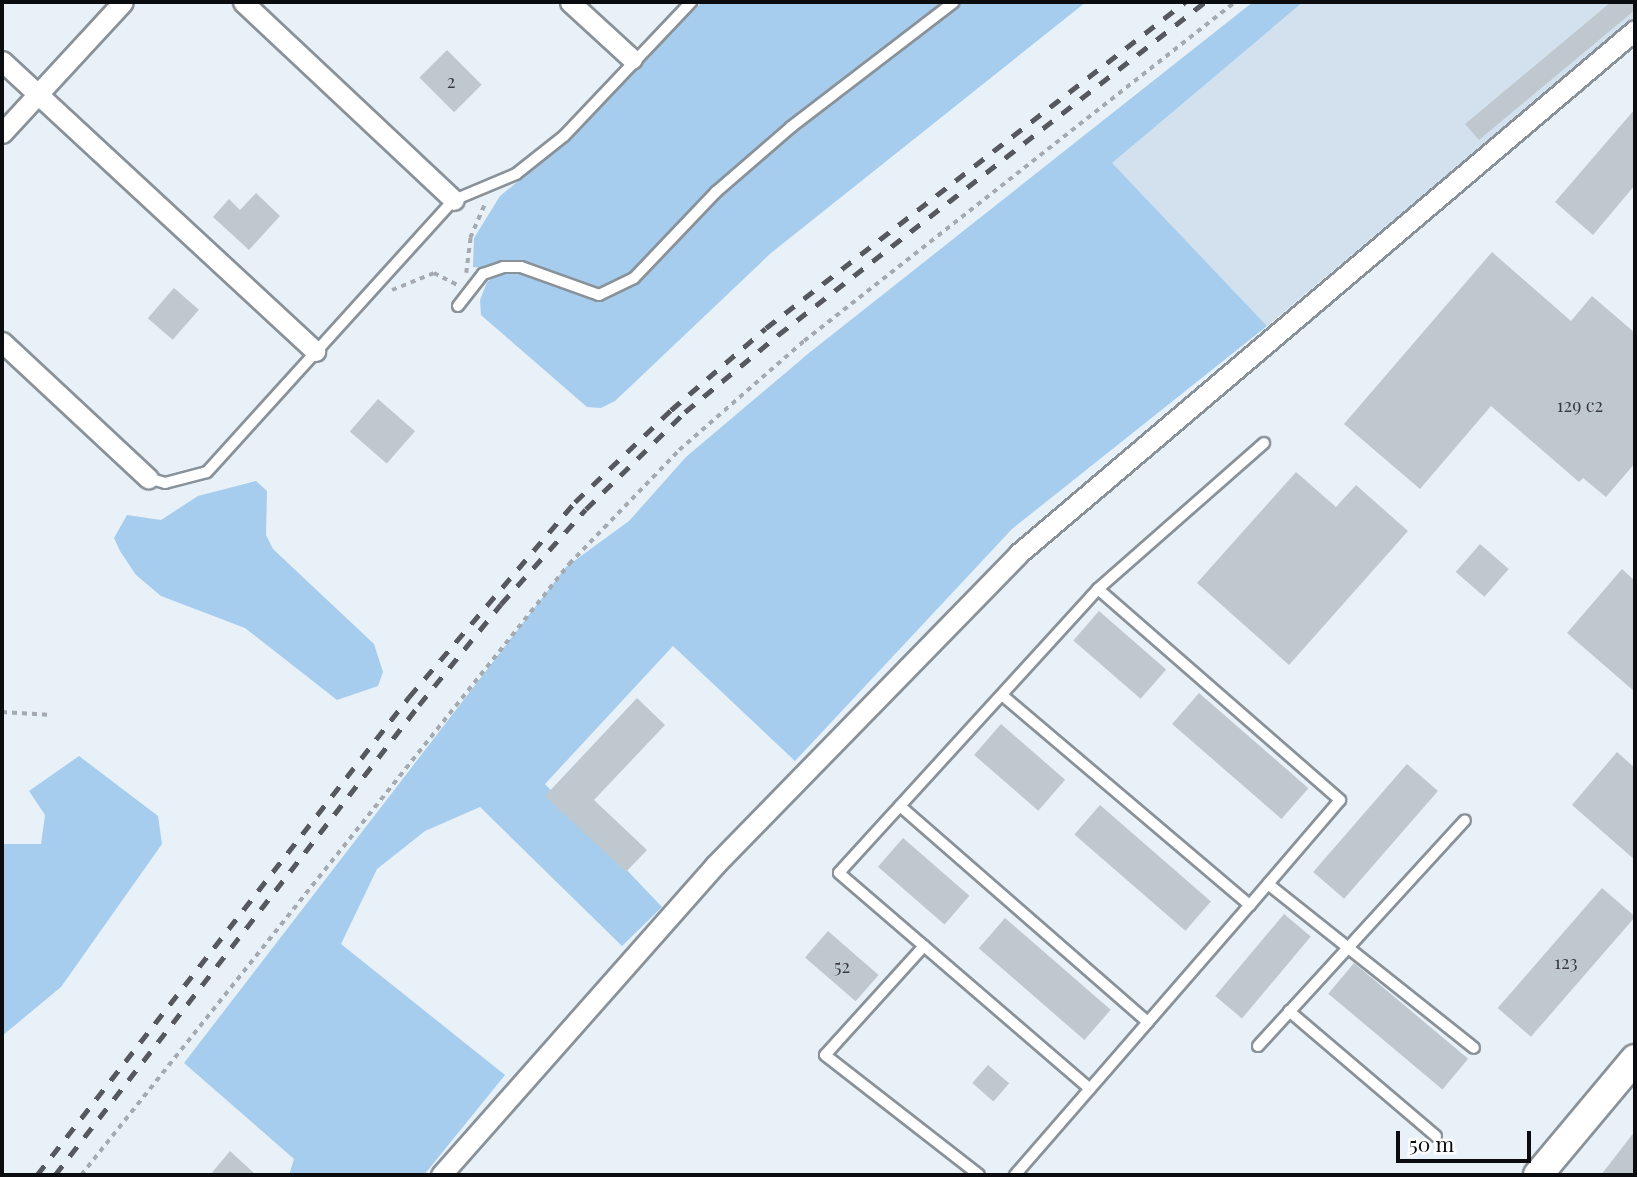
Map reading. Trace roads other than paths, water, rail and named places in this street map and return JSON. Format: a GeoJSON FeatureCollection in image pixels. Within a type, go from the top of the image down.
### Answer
{"type":"FeatureCollection","features":[{"type":"Feature","properties":{"kind":"main road"},"geometry":{"type":"LineString","coordinates":[[1538,1175],[1635,1059]]}},
{"type":"Feature","properties":{"kind":"street"},"geometry":{"type":"LineString","coordinates":[[2,133],[123,2]]}},
{"type":"Feature","properties":{"kind":"street"},"geometry":{"type":"LineString","coordinates":[[243,2],[454,200]]}},
{"type":"Feature","properties":{"kind":"street"},"geometry":{"type":"LineString","coordinates":[[570,2],[632,60]]}},
{"type":"Feature","properties":{"kind":"street"},"geometry":{"type":"LineString","coordinates":[[442,1175],[715,865],[1018,554],[1635,30]]}},
{"type":"Feature","properties":{"kind":"street"},"geometry":{"type":"LineString","coordinates":[[2,61],[316,351]]}},
{"type":"Feature","properties":{"kind":"street"},"geometry":{"type":"LineString","coordinates":[[2,342],[148,478]]}},
{"type":"Feature","properties":{"kind":"lane"},"geometry":{"type":"LineString","coordinates":[[148,478],[165,482],[207,472],[454,200],[492,188],[564,136],[632,60],[691,2]]}},
{"type":"Feature","properties":{"kind":"lane"},"geometry":{"type":"LineString","coordinates":[[458,306],[483,274],[503,267],[521,267],[599,295],[634,278],[716,192],[791,127],[954,2]]}},
{"type":"Feature","properties":{"kind":"lane"},"geometry":{"type":"LineString","coordinates":[[1090,1089],[839,873],[1098,589],[1264,443]]}},
{"type":"Feature","properties":{"kind":"lane"},"geometry":{"type":"LineString","coordinates":[[1015,1175],[1340,800],[1098,589]]}},
{"type":"Feature","properties":{"kind":"lane"},"geometry":{"type":"LineString","coordinates":[[1002,695],[1250,905]]}},
{"type":"Feature","properties":{"kind":"lane"},"geometry":{"type":"LineString","coordinates":[[900,806],[1148,1022]]}},
{"type":"Feature","properties":{"kind":"lane"},"geometry":{"type":"LineString","coordinates":[[1258,1046],[1465,820]]}},
{"type":"Feature","properties":{"kind":"lane"},"geometry":{"type":"LineString","coordinates":[[1268,884],[1474,1048]]}},
{"type":"Feature","properties":{"kind":"lane"},"geometry":{"type":"LineString","coordinates":[[924,946],[825,1055],[979,1175]]}},
{"type":"Feature","properties":{"kind":"lane"},"geometry":{"type":"LineString","coordinates":[[1289,1012],[1436,1136]]}},
{"type":"Feature","properties":{"kind":"railway"},"geometry":{"type":"LineString","coordinates":[[37,1175],[409,697],[575,502],[671,410],[766,328],[1185,2]]}},
{"type":"Feature","properties":{"kind":"railway"},"geometry":{"type":"LineString","coordinates":[[55,1175],[419,705],[501,604],[586,509],[685,412],[778,335],[1205,2]]}}]}
